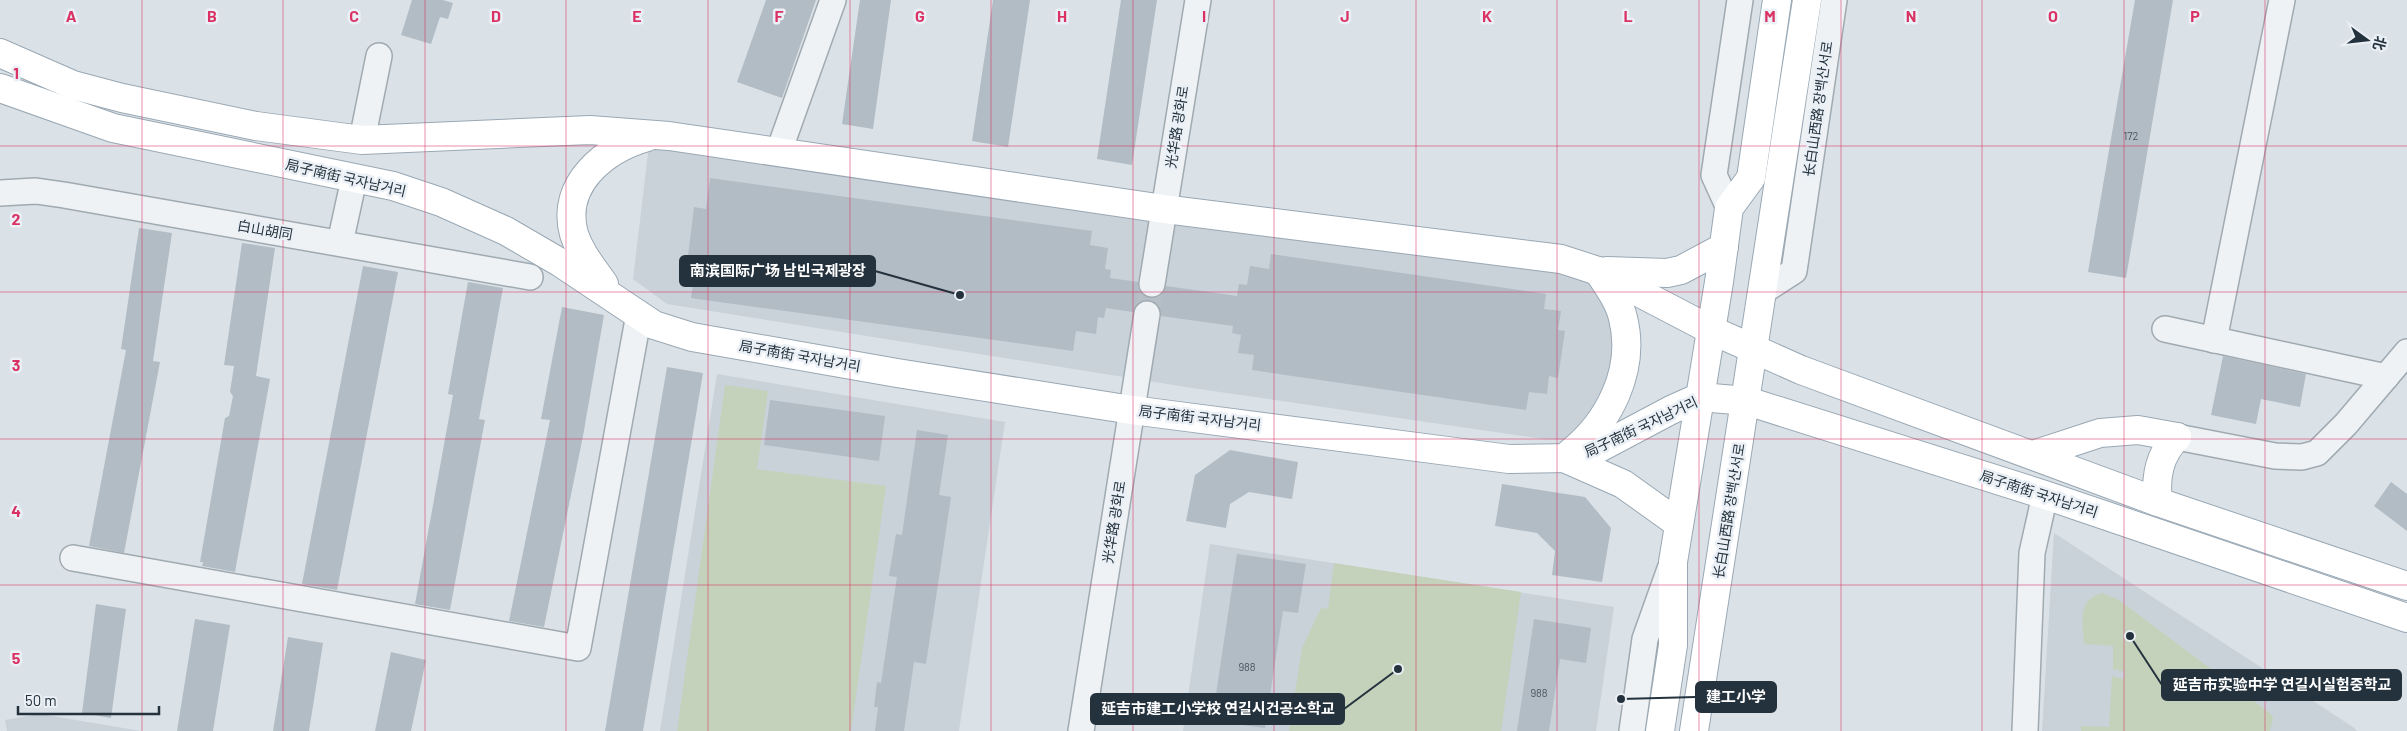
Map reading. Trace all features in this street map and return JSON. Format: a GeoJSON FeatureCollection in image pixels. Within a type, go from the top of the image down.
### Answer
{"type":"FeatureCollection","features":[{"type":"Feature","properties":{"kind":"main road"},"geometry":{"type":"LineString","coordinates":[[1660,731],[1672,645],[1673,562],[1729,208],[1751,178],[1777,0]]}},
{"type":"Feature","properties":{"kind":"main road","name":"长白山西路 장백산서로"},"geometry":{"type":"LineString","coordinates":[[1694,731],[1747,401],[1752,350],[1763,291],[1807,0]]}},
{"type":"Feature","properties":{"kind":"main road"},"geometry":{"type":"LineString","coordinates":[[0,53],[73,85],[122,98],[256,126],[362,140],[581,130],[653,135],[779,151],[1164,209],[1561,259],[1598,271],[1752,350],[1801,370],[2158,502],[2407,586]]}},
{"type":"Feature","properties":{"kind":"main road","name":"局子南街 국자남거리"},"geometry":{"type":"LineString","coordinates":[[0,88],[113,128],[393,186],[441,202],[506,231],[612,296],[654,325],[692,338],[1132,410],[1508,459],[1564,458],[1588,454],[1671,410],[1700,398],[1747,401],[2045,495],[2407,618]]}},
{"type":"Feature","properties":{"kind":"main road"},"geometry":{"type":"LineString","coordinates":[[612,296],[583,255],[571,222],[573,204],[577,191],[584,179],[604,156],[629,142],[653,135]]}},
{"type":"Feature","properties":{"kind":"main road"},"geometry":{"type":"LineString","coordinates":[[1598,271],[1667,273],[1681,270],[1724,247]]}},
{"type":"Feature","properties":{"kind":"main road"},"geometry":{"type":"LineString","coordinates":[[1598,271],[1616,298],[1623,317],[1626,345],[1625,362],[1619,388],[1609,409],[1593,432],[1564,458],[1623,484],[1679,524]]}},
{"type":"Feature","properties":{"kind":"main road"},"geometry":{"type":"LineString","coordinates":[[2033,455],[2100,433],[2138,430],[2178,437],[2159,465],[2156,477],[2158,502]]}},
{"type":"Feature","properties":{"kind":"street"},"geometry":{"type":"LineString","coordinates":[[779,151],[833,0]]}},
{"type":"Feature","properties":{"kind":"street","name":"光华路 광화로"},"geometry":{"type":"LineString","coordinates":[[1152,284],[1198,0]]}},
{"type":"Feature","properties":{"kind":"street"},"geometry":{"type":"LineString","coordinates":[[1729,208],[1714,175],[1740,0]]}},
{"type":"Feature","properties":{"kind":"street","name":"长白山西路 장백산서로"},"geometry":{"type":"LineString","coordinates":[[1763,291],[1794,271],[1834,0]]}},
{"type":"Feature","properties":{"kind":"street"},"geometry":{"type":"LineString","coordinates":[[2214,340],[2282,0]]}},
{"type":"Feature","properties":{"kind":"street"},"geometry":{"type":"LineString","coordinates":[[362,140],[378,56]]}},
{"type":"Feature","properties":{"kind":"street"},"geometry":{"type":"LineString","coordinates":[[340,243],[354,179]]}},
{"type":"Feature","properties":{"kind":"street","name":"白山胡同"},"geometry":{"type":"LineString","coordinates":[[0,193],[36,191],[64,195],[530,277]]}},
{"type":"Feature","properties":{"kind":"street"},"geometry":{"type":"LineString","coordinates":[[73,558],[578,648],[638,314]]}},
{"type":"Feature","properties":{"kind":"street","name":"光华路 광화로"},"geometry":{"type":"LineString","coordinates":[[1081,731],[1147,314]]}},
{"type":"Feature","properties":{"kind":"street"},"geometry":{"type":"LineString","coordinates":[[2164,329],[2386,377]]}},
{"type":"Feature","properties":{"kind":"street"},"geometry":{"type":"LineString","coordinates":[[2178,437],[2275,456],[2302,457],[2317,453],[2346,424],[2407,352]]}},
{"type":"Feature","properties":{"kind":"street"},"geometry":{"type":"LineString","coordinates":[[2025,731],[2032,552],[2045,495]]}},
{"type":"Feature","properties":{"kind":"street"},"geometry":{"type":"LineString","coordinates":[[1632,731],[1645,639],[1673,562]]}},
{"type":"Feature","properties":{"kind":"shaded area"},"geometry":{"type":"Polygon","coordinates":[[[649,145],[1582,274],[1601,298],[1609,317],[1614,337],[1614,365],[1608,386],[1578,430],[1566,440],[1543,439],[1192,388],[667,304],[633,279],[649,145]]]}},
{"type":"Feature","properties":{"kind":"shaded area"},"geometry":{"type":"Polygon","coordinates":[[[717,374],[1005,422],[959,731],[660,731],[717,374]]]}},
{"type":"Feature","properties":{"kind":"shaded area"},"geometry":{"type":"Polygon","coordinates":[[[2054,533],[2353,727],[2357,731],[2042,731],[2054,533]]]}},
{"type":"Feature","properties":{"kind":"shaded area"},"geometry":{"type":"Polygon","coordinates":[[[1210,544],[1614,607],[1596,731],[1183,731],[1210,544]]]}},
{"type":"Feature","properties":{"kind":"shaded area"},"geometry":{"type":"Polygon","coordinates":[[[40,714],[141,731],[7,731],[5,720],[40,714]]]}},
{"type":"Feature","properties":{"kind":"green space"},"geometry":{"type":"Polygon","coordinates":[[[725,385],[768,391],[757,469],[886,486],[851,731],[677,731],[725,385]]]}},
{"type":"Feature","properties":{"kind":"green space"},"geometry":{"type":"Polygon","coordinates":[[[1334,563],[1521,592],[1501,731],[1289,731],[1302,648],[1321,608],[1328,609],[1334,563]]]}},
{"type":"Feature","properties":{"kind":"green space"},"geometry":{"type":"Polygon","coordinates":[[[2102,593],[2119,600],[2271,714],[2273,719],[2270,731],[2081,731],[2081,726],[2109,727],[2112,676],[2123,679],[2125,672],[2113,669],[2113,646],[2084,644],[2082,620],[2085,607],[2088,601],[2102,593]]]}},
{"type":"Feature","properties":{"kind":"building"},"geometry":{"type":"Polygon","coordinates":[[[412,0],[443,0],[453,3],[448,19],[440,17],[431,44],[401,35],[412,0]]]}},
{"type":"Feature","properties":{"kind":"building"},"geometry":{"type":"Polygon","coordinates":[[[766,0],[816,0],[782,98],[737,82],[766,0]]]}},
{"type":"Feature","properties":{"kind":"building"},"geometry":{"type":"Polygon","coordinates":[[[860,0],[891,0],[873,129],[842,124],[860,0]]]}},
{"type":"Feature","properties":{"kind":"building"},"geometry":{"type":"Polygon","coordinates":[[[993,0],[1030,0],[1008,147],[972,141],[993,0]]]}},
{"type":"Feature","properties":{"kind":"building"},"geometry":{"type":"Polygon","coordinates":[[[1121,0],[1157,0],[1132,165],[1097,159],[1121,0]]]}},
{"type":"Feature","properties":{"kind":"building"},"geometry":{"type":"Polygon","coordinates":[[[2135,0],[2173,0],[2126,278],[2088,272],[2135,0]]]}},
{"type":"Feature","properties":{"kind":"building"},"geometry":{"type":"Polygon","coordinates":[[[710,178],[1092,231],[1090,245],[1108,248],[1105,269],[1111,270],[1110,278],[1138,282],[1138,289],[1143,295],[1150,298],[1163,293],[1166,286],[1237,296],[1239,284],[1247,285],[1250,266],[1269,269],[1271,254],[1546,294],[1544,309],[1561,311],[1558,330],[1565,331],[1558,378],[1549,376],[1547,394],[1529,392],[1526,410],[1252,370],[1254,355],[1238,353],[1241,335],[1232,333],[1233,326],[1161,316],[1156,303],[1149,300],[1136,305],[1133,312],[1106,308],[1104,318],[1098,317],[1096,334],[1076,331],[1073,351],[691,298],[697,257],[688,256],[694,207],[706,209],[710,178]]]}},
{"type":"Feature","properties":{"kind":"building"},"geometry":{"type":"Polygon","coordinates":[[[139,228],[172,233],[153,361],[160,362],[124,553],[89,546],[126,350],[121,349],[139,228]]]}},
{"type":"Feature","properties":{"kind":"building"},"geometry":{"type":"Polygon","coordinates":[[[242,243],[275,248],[256,376],[270,379],[235,572],[202,566],[203,562],[200,562],[225,418],[229,416],[233,396],[230,392],[234,366],[224,365],[242,243]]]}},
{"type":"Feature","properties":{"kind":"building"},"geometry":{"type":"Polygon","coordinates":[[[363,266],[398,272],[337,590],[302,584],[363,266]]]}},
{"type":"Feature","properties":{"kind":"building"},"geometry":{"type":"Polygon","coordinates":[[[468,282],[503,288],[479,419],[485,420],[450,610],[415,604],[453,395],[448,394],[468,282]]]}},
{"type":"Feature","properties":{"kind":"building"},"geometry":{"type":"Polygon","coordinates":[[[562,307],[604,315],[583,436],[544,627],[509,621],[550,420],[541,419],[562,307]]]}},
{"type":"Feature","properties":{"kind":"building"},"geometry":{"type":"Polygon","coordinates":[[[2223,356],[2306,374],[2300,407],[2261,399],[2256,424],[2211,415],[2223,356]]]}},
{"type":"Feature","properties":{"kind":"building"},"geometry":{"type":"Polygon","coordinates":[[[667,367],[703,373],[643,731],[605,731],[667,367]]]}},
{"type":"Feature","properties":{"kind":"building"},"geometry":{"type":"Polygon","coordinates":[[[770,400],[885,416],[879,461],[764,445],[770,400]]]}},
{"type":"Feature","properties":{"kind":"building"},"geometry":{"type":"Polygon","coordinates":[[[917,430],[948,435],[939,495],[951,497],[926,664],[914,662],[904,731],[875,731],[878,707],[874,707],[877,682],[881,683],[897,577],[889,576],[896,534],[902,535],[917,430]]]}},
{"type":"Feature","properties":{"kind":"building"},"geometry":{"type":"Polygon","coordinates":[[[1230,450],[1298,462],[1292,499],[1249,492],[1230,504],[1226,528],[1186,521],[1195,475],[1230,450]]]}},
{"type":"Feature","properties":{"kind":"building"},"geometry":{"type":"Polygon","coordinates":[[[2391,482],[2407,494],[2407,531],[2374,506],[2391,482]]]}},
{"type":"Feature","properties":{"kind":"building"},"geometry":{"type":"Polygon","coordinates":[[[1502,484],[1585,497],[1611,528],[1602,582],[1552,575],[1555,551],[1537,533],[1495,526],[1502,484]]]}},
{"type":"Feature","properties":{"kind":"building"},"geometry":{"type":"Polygon","coordinates":[[[1237,554],[1306,564],[1298,613],[1283,611],[1265,728],[1212,721],[1237,554]]]}},
{"type":"Feature","properties":{"kind":"building"},"geometry":{"type":"Polygon","coordinates":[[[96,604],[126,609],[111,718],[82,713],[96,604]]]}},
{"type":"Feature","properties":{"kind":"building"},"geometry":{"type":"Polygon","coordinates":[[[195,619],[230,625],[213,731],[177,731],[195,619]]]}},
{"type":"Feature","properties":{"kind":"building"},"geometry":{"type":"Polygon","coordinates":[[[1534,619],[1591,628],[1586,663],[1560,659],[1549,731],[1517,731],[1534,619]]]}},
{"type":"Feature","properties":{"kind":"building"},"geometry":{"type":"Polygon","coordinates":[[[288,637],[323,643],[309,731],[273,731],[288,637]]]}},
{"type":"Feature","properties":{"kind":"building"},"geometry":{"type":"Polygon","coordinates":[[[391,652],[426,660],[411,731],[375,731],[391,652]]]}},
{"type":"Feature","properties":{"kind":"tunnel"},"geometry":{"type":"LineString","coordinates":[[1147,314],[1152,284]]}},
{"type":"Feature","properties":{"kind":"place","name":"南滨国际广场 남빈국제광장"},"geometry":{"type":"Point","coordinates":[960,295]}},
{"type":"Feature","properties":{"kind":"place","name":"延吉市实验中学 연길시실험중학교"},"geometry":{"type":"Point","coordinates":[2130,636]}},
{"type":"Feature","properties":{"kind":"place","name":"延吉市建工小学校 연길시건공소학교"},"geometry":{"type":"Point","coordinates":[1398,669]}},
{"type":"Feature","properties":{"kind":"place","name":"建工小学"},"geometry":{"type":"Point","coordinates":[1621,699]}}]}
